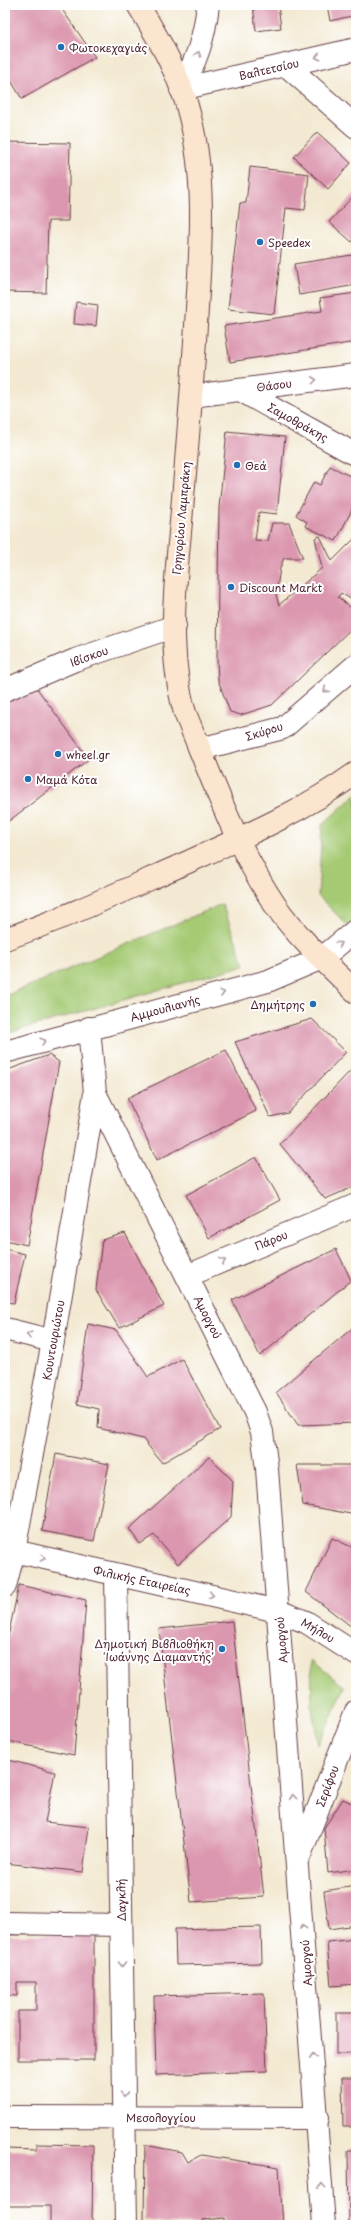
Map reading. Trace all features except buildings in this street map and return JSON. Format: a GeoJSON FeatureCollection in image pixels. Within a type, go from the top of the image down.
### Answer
{"type":"FeatureCollection","features":[{"type":"Feature","properties":{"kind":"main road","name":"Γρηγορίου Λαμπράκη"},"geometry":{"type":"LineString","coordinates":[[138,5],[162,46],[181,89],[194,132],[200,195],[199,283],[192,396],[177,564],[175,626],[180,695],[200,749],[239,840],[276,907],[322,958],[356,992]]}},
{"type":"Feature","properties":{"kind":"main road"},"geometry":{"type":"LineString","coordinates":[[5,939],[45,925],[239,840],[313,802],[356,773]]}},
{"type":"Feature","properties":{"kind":"street"},"geometry":{"type":"LineString","coordinates":[[181,89],[198,57],[205,30],[208,5]]}},
{"type":"Feature","properties":{"kind":"street","name":"Βαλτετσίου"},"geometry":{"type":"LineString","coordinates":[[181,89],[356,49]]}},
{"type":"Feature","properties":{"kind":"street"},"geometry":{"type":"LineString","coordinates":[[286,65],[356,127]]}},
{"type":"Feature","properties":{"kind":"street","name":"Θάσου"},"geometry":{"type":"LineString","coordinates":[[192,396],[356,375]]}},
{"type":"Feature","properties":{"kind":"street","name":"Σαμοθράκης"},"geometry":{"type":"LineString","coordinates":[[240,390],[356,455]]}},
{"type":"Feature","properties":{"kind":"street","name":"Ιβίσκου"},"geometry":{"type":"LineString","coordinates":[[5,690],[75,660],[175,626]]}},
{"type":"Feature","properties":{"kind":"street","name":"Σκύρου"},"geometry":{"type":"LineString","coordinates":[[200,749],[283,728],[356,665]]}},
{"type":"Feature","properties":{"kind":"street"},"geometry":{"type":"LineString","coordinates":[[322,958],[356,930]]}},
{"type":"Feature","properties":{"kind":"street","name":"Αμμουλιανής"},"geometry":{"type":"LineString","coordinates":[[5,1052],[89,1028],[268,981],[322,958]]}},
{"type":"Feature","properties":{"kind":"street"},"geometry":{"type":"LineString","coordinates":[[89,1028],[95,1093]]}},
{"type":"Feature","properties":{"kind":"street","name":"Αμοργού"},"geometry":{"type":"LineString","coordinates":[[95,1093],[255,1412],[262,1432],[267,1469],[298,1860],[318,2118],[324,2225]]}},
{"type":"Feature","properties":{"kind":"street","name":"Κουντουριώτου"},"geometry":{"type":"LineString","coordinates":[[5,1586],[9,1550],[53,1341],[95,1093]]}},
{"type":"Feature","properties":{"kind":"street","name":"Πάρου"},"geometry":{"type":"LineString","coordinates":[[187,1276],[356,1205]]}},
{"type":"Feature","properties":{"kind":"street"},"geometry":{"type":"LineString","coordinates":[[5,1329],[53,1341]]}},
{"type":"Feature","properties":{"kind":"street","name":"Φιλικής Εταιρείας"},"geometry":{"type":"LineString","coordinates":[[9,1550],[278,1611]]}},
{"type":"Feature","properties":{"kind":"street","name":"Δαγκλή"},"geometry":{"type":"LineString","coordinates":[[116,1575],[126,2225]]}},
{"type":"Feature","properties":{"kind":"street","name":"Μήλου"},"geometry":{"type":"LineString","coordinates":[[278,1611],[306,1622],[356,1654]]}},
{"type":"Feature","properties":{"kind":"street","name":"Σερίφου"},"geometry":{"type":"LineString","coordinates":[[298,1860],[356,1711]]}},
{"type":"Feature","properties":{"kind":"street"},"geometry":{"type":"LineString","coordinates":[[5,1923],[121,1925]]}},
{"type":"Feature","properties":{"kind":"street","name":"Μεσολογγίου"},"geometry":{"type":"LineString","coordinates":[[5,2117],[318,2118]]}},
{"type":"Feature","properties":{"kind":"green space"},"geometry":{"type":"Polygon","coordinates":[[[356,794],[356,922],[349,927],[318,896],[322,825],[356,794]]]}},
{"type":"Feature","properties":{"kind":"green space"},"geometry":{"type":"Polygon","coordinates":[[[222,904],[245,965],[5,1034],[5,996],[222,904]]]}},
{"type":"Feature","properties":{"kind":"green space"},"geometry":{"type":"Polygon","coordinates":[[[311,1660],[345,1687],[318,1745],[312,1708],[311,1660]]]}},
{"type":"Feature","properties":{"kind":"place","name":"Φωτοκεχαγιάς"},"geometry":{"type":"Point","coordinates":[61,47]}},
{"type":"Feature","properties":{"kind":"place","name":"Speedex"},"geometry":{"type":"Point","coordinates":[260,242]}},
{"type":"Feature","properties":{"kind":"place","name":"Θεά"},"geometry":{"type":"Point","coordinates":[237,465]}},
{"type":"Feature","properties":{"kind":"place","name":"Discount Markt"},"geometry":{"type":"Point","coordinates":[231,587]}},
{"type":"Feature","properties":{"kind":"place","name":"wheel.gr"},"geometry":{"type":"Point","coordinates":[58,754]}},
{"type":"Feature","properties":{"kind":"place","name":"Μαμά Κότα"},"geometry":{"type":"Point","coordinates":[28,779]}},
{"type":"Feature","properties":{"kind":"place","name":"Δημήτρης"},"geometry":{"type":"Point","coordinates":[313,1004]}},
{"type":"Feature","properties":{"kind":"place","name":"Δημοτική Βιβλιοθήκη 'Ιωάννης Διαμαντής'"},"geometry":{"type":"Point","coordinates":[222,1649]}}]}
